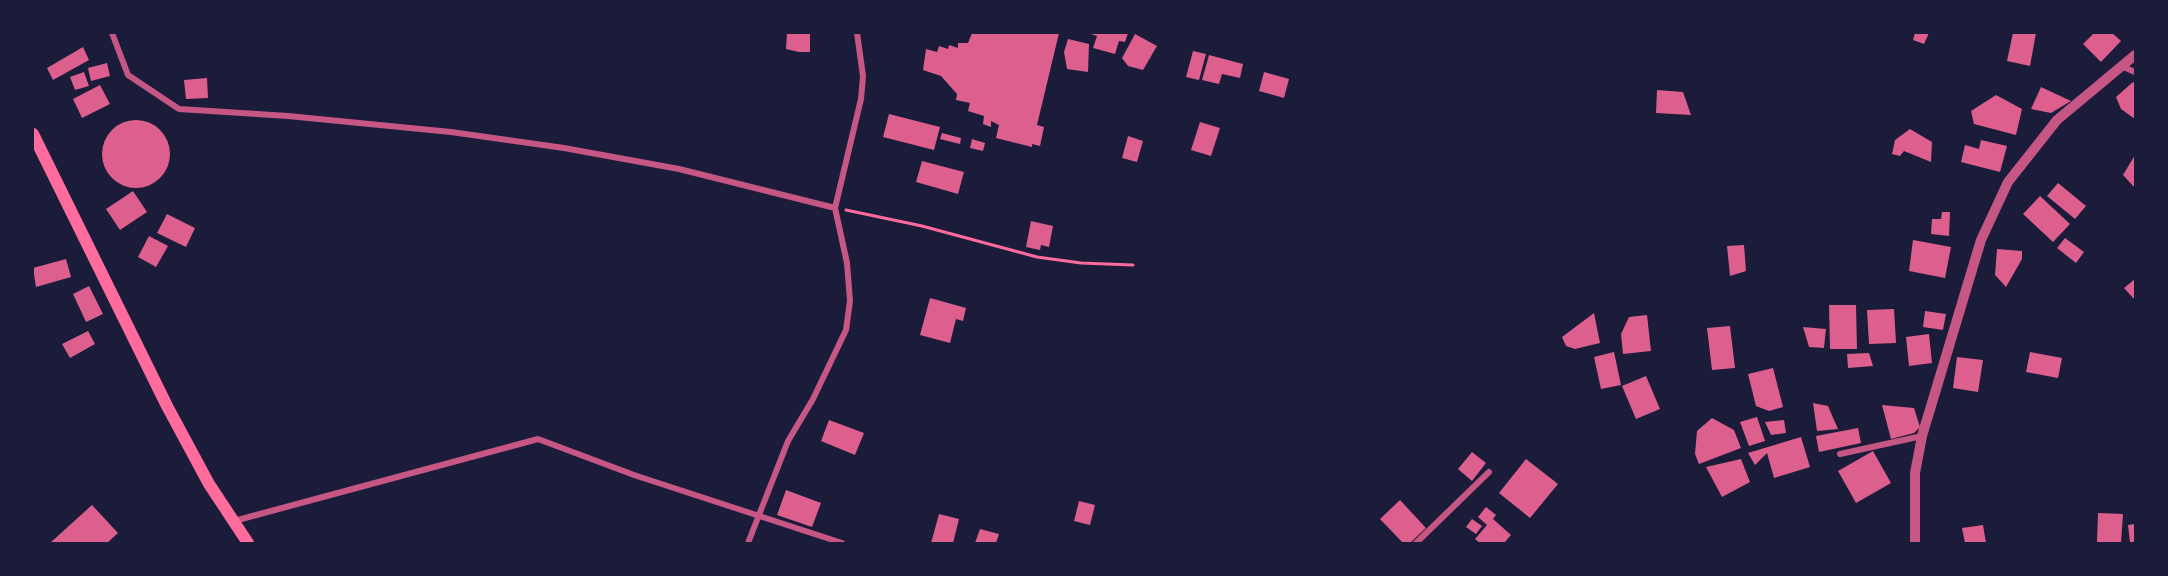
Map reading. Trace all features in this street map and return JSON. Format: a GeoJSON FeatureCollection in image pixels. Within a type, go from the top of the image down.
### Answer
{"type":"FeatureCollection","features":[{"type":"Feature","properties":{"kind":"main road"},"geometry":{"type":"LineString","coordinates":[[33,134],[167,406],[209,484],[248,543]]}},
{"type":"Feature","properties":{"kind":"street"},"geometry":{"type":"LineString","coordinates":[[112,33],[128,75],[178,109],[288,116],[451,132],[564,148],[679,169],[835,208]]}},
{"type":"Feature","properties":{"kind":"street"},"geometry":{"type":"LineString","coordinates":[[748,543],[757,515],[788,441],[813,399],[846,330],[850,301],[847,263],[835,208],[861,99],[863,76],[857,33]]}},
{"type":"Feature","properties":{"kind":"street"},"geometry":{"type":"LineString","coordinates":[[1916,543],[1915,474],[1922,436],[1981,240],[2008,182],[2057,120],[2135,55]]}},
{"type":"Feature","properties":{"kind":"street"},"geometry":{"type":"LineString","coordinates":[[2121,66],[2135,72]]}},
{"type":"Feature","properties":{"kind":"street"},"geometry":{"type":"LineString","coordinates":[[1840,454],[1922,436]]}},
{"type":"Feature","properties":{"kind":"street"},"geometry":{"type":"LineString","coordinates":[[234,521],[538,440],[633,476],[842,543]]}},
{"type":"Feature","properties":{"kind":"street"},"geometry":{"type":"LineString","coordinates":[[1416,543],[1489,472]]}},
{"type":"Feature","properties":{"kind":"path"},"geometry":{"type":"LineString","coordinates":[[835,208],[922,226],[1037,256],[1081,263],[1133,265]]}},
{"type":"Feature","properties":{"kind":"building"},"geometry":{"type":"Polygon","coordinates":[[[787,33],[810,33],[810,52],[786,49],[787,33]]]}},
{"type":"Feature","properties":{"kind":"building"},"geometry":{"type":"Polygon","coordinates":[[[972,33],[1059,33],[1037,125],[1044,127],[1040,146],[1032,144],[1032,147],[996,138],[999,125],[991,121],[991,127],[983,124],[984,116],[968,111],[970,103],[956,100],[957,94],[941,76],[923,70],[926,49],[937,52],[939,46],[948,49],[949,45],[958,48],[958,43],[968,43],[972,33]]]}},
{"type":"Feature","properties":{"kind":"building"},"geometry":{"type":"Polygon","coordinates":[[[1088,33],[1128,33],[1125,42],[1119,41],[1115,54],[1093,48],[1097,36],[1088,33]]]}},
{"type":"Feature","properties":{"kind":"building"},"geometry":{"type":"Polygon","coordinates":[[[1915,33],[1929,33],[1924,44],[1913,40],[1915,33]]]}},
{"type":"Feature","properties":{"kind":"building"},"geometry":{"type":"Polygon","coordinates":[[[2013,33],[2036,33],[2030,66],[2007,61],[2013,33]]]}},
{"type":"Feature","properties":{"kind":"building"},"geometry":{"type":"Polygon","coordinates":[[[2094,33],[2112,33],[2121,41],[2101,62],[2083,44],[2094,33]]]}},
{"type":"Feature","properties":{"kind":"building"},"geometry":{"type":"Polygon","coordinates":[[[1135,34],[1157,46],[1143,70],[1128,66],[1122,58],[1135,34]]]}},
{"type":"Feature","properties":{"kind":"building"},"geometry":{"type":"Polygon","coordinates":[[[1068,39],[1089,44],[1088,72],[1067,69],[1064,52],[1068,39]]]}},
{"type":"Feature","properties":{"kind":"building"},"geometry":{"type":"Polygon","coordinates":[[[83,47],[89,60],[53,80],[47,68],[83,47]]]}},
{"type":"Feature","properties":{"kind":"building"},"geometry":{"type":"Polygon","coordinates":[[[1193,51],[1206,54],[1199,80],[1186,77],[1193,51]]]}},
{"type":"Feature","properties":{"kind":"building"},"geometry":{"type":"Polygon","coordinates":[[[1209,55],[1243,64],[1240,78],[1222,74],[1219,84],[1202,80],[1209,55]]]}},
{"type":"Feature","properties":{"kind":"building"},"geometry":{"type":"Polygon","coordinates":[[[107,63],[110,76],[91,81],[88,68],[107,63]]]}},
{"type":"Feature","properties":{"kind":"building"},"geometry":{"type":"Polygon","coordinates":[[[84,72],[89,86],[75,90],[70,77],[84,72]]]}},
{"type":"Feature","properties":{"kind":"building"},"geometry":{"type":"Polygon","coordinates":[[[1264,72],[1289,79],[1284,98],[1259,91],[1264,72]]]}},
{"type":"Feature","properties":{"kind":"building"},"geometry":{"type":"Polygon","coordinates":[[[207,78],[208,98],[186,99],[184,80],[207,78]]]}},
{"type":"Feature","properties":{"kind":"building"},"geometry":{"type":"Polygon","coordinates":[[[2133,82],[2135,84],[2135,119],[2121,109],[2116,97],[2133,82]]]}},
{"type":"Feature","properties":{"kind":"building"},"geometry":{"type":"Polygon","coordinates":[[[100,85],[110,104],[82,118],[73,99],[100,85]]]}},
{"type":"Feature","properties":{"kind":"building"},"geometry":{"type":"Polygon","coordinates":[[[2041,87],[2071,101],[2051,113],[2031,109],[2041,87]]]}},
{"type":"Feature","properties":{"kind":"building"},"geometry":{"type":"Polygon","coordinates":[[[1657,90],[1683,92],[1691,115],[1656,113],[1657,90]]]}},
{"type":"Feature","properties":{"kind":"building"},"geometry":{"type":"Polygon","coordinates":[[[1996,95],[2022,109],[2016,135],[1974,124],[1971,111],[1996,95]]]}},
{"type":"Feature","properties":{"kind":"building"},"geometry":{"type":"Polygon","coordinates":[[[889,114],[940,127],[934,150],[883,137],[889,114]]]}},
{"type":"Feature","properties":{"kind":"building"},"geometry":{"type":"Polygon","coordinates":[[[136,120],[149,123],[160,130],[167,141],[170,154],[167,167],[160,178],[149,185],[136,188],[123,185],[112,178],[105,167],[102,154],[105,141],[112,130],[123,123],[136,120]]]}},
{"type":"Feature","properties":{"kind":"building"},"geometry":{"type":"Polygon","coordinates":[[[1200,122],[1220,128],[1211,156],[1191,150],[1200,122]]]}},
{"type":"Feature","properties":{"kind":"building"},"geometry":{"type":"Polygon","coordinates":[[[1910,129],[1932,142],[1931,162],[1904,151],[1900,156],[1892,154],[1895,140],[1910,129]]]}},
{"type":"Feature","properties":{"kind":"building"},"geometry":{"type":"Polygon","coordinates":[[[942,133],[961,138],[960,144],[940,139],[942,133]]]}},
{"type":"Feature","properties":{"kind":"building"},"geometry":{"type":"Polygon","coordinates":[[[1128,136],[1143,141],[1137,162],[1122,158],[1128,136]]]}},
{"type":"Feature","properties":{"kind":"building"},"geometry":{"type":"Polygon","coordinates":[[[972,139],[985,143],[983,151],[970,148],[972,139]]]}},
{"type":"Feature","properties":{"kind":"building"},"geometry":{"type":"Polygon","coordinates":[[[1981,140],[2007,146],[2000,172],[1961,162],[1965,145],[1979,149],[1981,140]]]}},
{"type":"Feature","properties":{"kind":"building"},"geometry":{"type":"Polygon","coordinates":[[[2135,155],[2135,188],[2123,175],[2135,155]]]}},
{"type":"Feature","properties":{"kind":"building"},"geometry":{"type":"Polygon","coordinates":[[[922,161],[964,172],[958,194],[916,182],[922,161]]]}},
{"type":"Feature","properties":{"kind":"building"},"geometry":{"type":"Polygon","coordinates":[[[2058,183],[2086,206],[2075,219],[2047,196],[2058,183]]]}},
{"type":"Feature","properties":{"kind":"building"},"geometry":{"type":"Polygon","coordinates":[[[133,191],[147,212],[120,230],[106,209],[133,191]]]}},
{"type":"Feature","properties":{"kind":"building"},"geometry":{"type":"Polygon","coordinates":[[[2040,196],[2070,224],[2053,242],[2023,214],[2040,196]]]}},
{"type":"Feature","properties":{"kind":"building"},"geometry":{"type":"Polygon","coordinates":[[[1942,212],[1950,212],[1949,236],[1931,234],[1932,219],[1941,219],[1942,212]]]}},
{"type":"Feature","properties":{"kind":"building"},"geometry":{"type":"Polygon","coordinates":[[[167,214],[195,228],[186,247],[157,233],[167,214]]]}},
{"type":"Feature","properties":{"kind":"building"},"geometry":{"type":"Polygon","coordinates":[[[1031,221],[1053,226],[1049,247],[1041,245],[1040,250],[1026,247],[1031,221]]]}},
{"type":"Feature","properties":{"kind":"building"},"geometry":{"type":"Polygon","coordinates":[[[149,236],[168,246],[156,267],[138,257],[149,236]]]}},
{"type":"Feature","properties":{"kind":"building"},"geometry":{"type":"Polygon","coordinates":[[[2065,238],[2084,252],[2076,263],[2057,248],[2065,238]]]}},
{"type":"Feature","properties":{"kind":"building"},"geometry":{"type":"Polygon","coordinates":[[[1913,240],[1951,247],[1945,278],[1909,271],[1913,240]]]}},
{"type":"Feature","properties":{"kind":"building"},"geometry":{"type":"Polygon","coordinates":[[[1744,245],[1746,271],[1730,276],[1727,246],[1744,245]]]}},
{"type":"Feature","properties":{"kind":"building"},"geometry":{"type":"Polygon","coordinates":[[[1997,249],[2022,251],[2022,259],[2006,287],[1995,275],[1997,249]]]}},
{"type":"Feature","properties":{"kind":"building"},"geometry":{"type":"Polygon","coordinates":[[[66,259],[71,277],[36,287],[33,268],[66,259]]]}},
{"type":"Feature","properties":{"kind":"building"},"geometry":{"type":"Polygon","coordinates":[[[2135,279],[2135,300],[2124,288],[2135,279]]]}},
{"type":"Feature","properties":{"kind":"building"},"geometry":{"type":"Polygon","coordinates":[[[89,286],[103,314],[86,322],[73,294],[89,286]]]}},
{"type":"Feature","properties":{"kind":"building"},"geometry":{"type":"Polygon","coordinates":[[[930,298],[966,308],[963,321],[956,319],[950,343],[920,335],[930,298]]]}},
{"type":"Feature","properties":{"kind":"building"},"geometry":{"type":"Polygon","coordinates":[[[1829,305],[1856,305],[1857,349],[1830,349],[1829,305]]]}},
{"type":"Feature","properties":{"kind":"building"},"geometry":{"type":"Polygon","coordinates":[[[1894,309],[1896,343],[1869,344],[1867,310],[1894,309]]]}},
{"type":"Feature","properties":{"kind":"building"},"geometry":{"type":"Polygon","coordinates":[[[1925,311],[1946,314],[1943,330],[1923,327],[1925,311]]]}},
{"type":"Feature","properties":{"kind":"building"},"geometry":{"type":"Polygon","coordinates":[[[1594,313],[1600,343],[1575,349],[1566,346],[1562,337],[1594,313]]]}},
{"type":"Feature","properties":{"kind":"building"},"geometry":{"type":"Polygon","coordinates":[[[1647,315],[1651,351],[1623,354],[1621,334],[1629,317],[1647,315]]]}},
{"type":"Feature","properties":{"kind":"building"},"geometry":{"type":"Polygon","coordinates":[[[1730,326],[1735,368],[1712,370],[1707,328],[1730,326]]]}},
{"type":"Feature","properties":{"kind":"building"},"geometry":{"type":"Polygon","coordinates":[[[1803,327],[1826,329],[1824,348],[1809,347],[1803,327]]]}},
{"type":"Feature","properties":{"kind":"building"},"geometry":{"type":"Polygon","coordinates":[[[88,331],[95,344],[70,358],[62,344],[88,331]]]}},
{"type":"Feature","properties":{"kind":"building"},"geometry":{"type":"Polygon","coordinates":[[[1929,334],[1932,363],[1909,366],[1906,337],[1929,334]]]}},
{"type":"Feature","properties":{"kind":"building"},"geometry":{"type":"Polygon","coordinates":[[[1614,352],[1621,385],[1601,389],[1594,357],[1614,352]]]}},
{"type":"Feature","properties":{"kind":"building"},"geometry":{"type":"Polygon","coordinates":[[[2030,352],[2062,358],[2058,378],[2026,372],[2030,352]]]}},
{"type":"Feature","properties":{"kind":"building"},"geometry":{"type":"Polygon","coordinates":[[[1869,353],[1873,366],[1848,368],[1847,354],[1869,353]]]}},
{"type":"Feature","properties":{"kind":"building"},"geometry":{"type":"Polygon","coordinates":[[[1957,357],[1983,360],[1978,392],[1953,388],[1957,357]]]}},
{"type":"Feature","properties":{"kind":"building"},"geometry":{"type":"Polygon","coordinates":[[[1773,368],[1783,407],[1769,411],[1756,406],[1748,374],[1773,368]]]}},
{"type":"Feature","properties":{"kind":"building"},"geometry":{"type":"Polygon","coordinates":[[[1646,376],[1660,409],[1636,419],[1622,386],[1646,376]]]}},
{"type":"Feature","properties":{"kind":"building"},"geometry":{"type":"Polygon","coordinates":[[[1813,403],[1828,406],[1838,429],[1817,431],[1813,403]]]}},
{"type":"Feature","properties":{"kind":"building"},"geometry":{"type":"Polygon","coordinates":[[[1882,405],[1914,408],[1920,427],[1914,433],[1891,439],[1882,405]]]}},
{"type":"Feature","properties":{"kind":"building"},"geometry":{"type":"Polygon","coordinates":[[[1757,417],[1765,441],[1749,446],[1740,422],[1757,417]]]}},
{"type":"Feature","properties":{"kind":"building"},"geometry":{"type":"Polygon","coordinates":[[[1712,418],[1734,430],[1741,448],[1699,464],[1695,454],[1697,431],[1712,418]]]}},
{"type":"Feature","properties":{"kind":"building"},"geometry":{"type":"Polygon","coordinates":[[[829,420],[864,433],[855,455],[821,441],[829,420]]]}},
{"type":"Feature","properties":{"kind":"building"},"geometry":{"type":"Polygon","coordinates":[[[1784,420],[1786,433],[1771,435],[1765,422],[1784,420]]]}},
{"type":"Feature","properties":{"kind":"building"},"geometry":{"type":"Polygon","coordinates":[[[1858,428],[1861,443],[1819,452],[1816,436],[1858,428]]]}},
{"type":"Feature","properties":{"kind":"building"},"geometry":{"type":"Polygon","coordinates":[[[1801,437],[1810,467],[1774,478],[1767,453],[1755,465],[1748,453],[1801,437]]]}},
{"type":"Feature","properties":{"kind":"building"},"geometry":{"type":"Polygon","coordinates":[[[1873,451],[1891,483],[1856,503],[1838,471],[1873,451]]]}},
{"type":"Feature","properties":{"kind":"building"},"geometry":{"type":"Polygon","coordinates":[[[1472,452],[1486,463],[1472,481],[1458,469],[1472,452]]]}},
{"type":"Feature","properties":{"kind":"building"},"geometry":{"type":"Polygon","coordinates":[[[1526,459],[1558,484],[1530,518],[1499,493],[1526,459]]]}},
{"type":"Feature","properties":{"kind":"building"},"geometry":{"type":"Polygon","coordinates":[[[1741,459],[1750,482],[1722,497],[1706,467],[1741,459]]]}},
{"type":"Feature","properties":{"kind":"building"},"geometry":{"type":"Polygon","coordinates":[[[786,490],[821,503],[812,527],[777,515],[786,490]]]}},
{"type":"Feature","properties":{"kind":"building"},"geometry":{"type":"Polygon","coordinates":[[[1400,500],[1426,528],[1410,543],[1403,543],[1380,519],[1400,500]]]}},
{"type":"Feature","properties":{"kind":"building"},"geometry":{"type":"Polygon","coordinates":[[[1079,501],[1095,505],[1090,525],[1074,521],[1079,501]]]}},
{"type":"Feature","properties":{"kind":"building"},"geometry":{"type":"Polygon","coordinates":[[[92,505],[118,533],[107,543],[50,543],[92,505]]]}},
{"type":"Feature","properties":{"kind":"building"},"geometry":{"type":"Polygon","coordinates":[[[1486,507],[1496,515],[1493,519],[1511,535],[1504,543],[1480,543],[1475,539],[1487,525],[1478,517],[1486,507]]]}},
{"type":"Feature","properties":{"kind":"building"},"geometry":{"type":"Polygon","coordinates":[[[2098,513],[2123,514],[2121,543],[2097,543],[2098,513]]]}},
{"type":"Feature","properties":{"kind":"building"},"geometry":{"type":"Polygon","coordinates":[[[939,514],[959,519],[953,543],[931,543],[939,514]]]}},
{"type":"Feature","properties":{"kind":"building"},"geometry":{"type":"Polygon","coordinates":[[[1472,519],[1482,526],[1476,534],[1466,527],[1472,519]]]}},
{"type":"Feature","properties":{"kind":"building"},"geometry":{"type":"Polygon","coordinates":[[[2135,524],[2135,543],[2130,543],[2128,525],[2135,524]]]}},
{"type":"Feature","properties":{"kind":"building"},"geometry":{"type":"Polygon","coordinates":[[[1983,525],[1986,543],[1965,543],[1962,528],[1983,525]]]}},
{"type":"Feature","properties":{"kind":"building"},"geometry":{"type":"Polygon","coordinates":[[[980,529],[999,534],[996,543],[975,543],[980,529]]]}}]}
